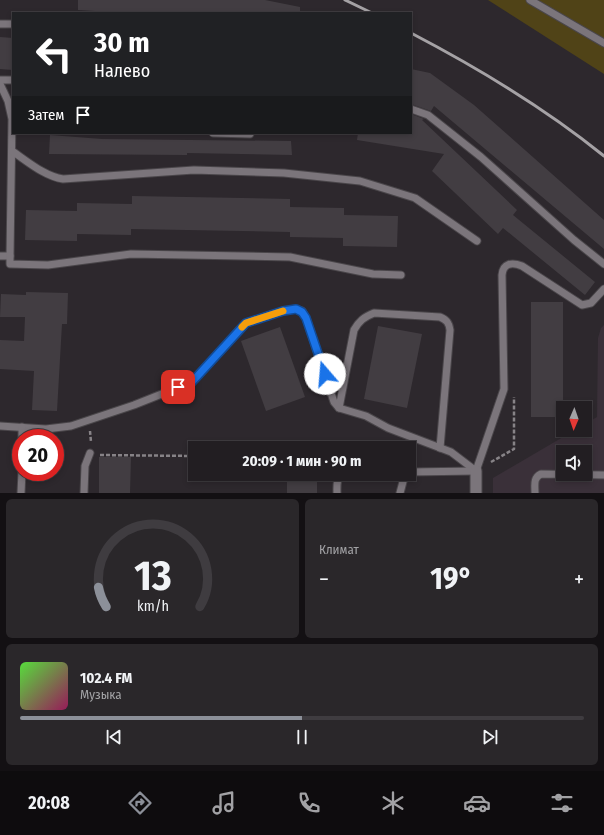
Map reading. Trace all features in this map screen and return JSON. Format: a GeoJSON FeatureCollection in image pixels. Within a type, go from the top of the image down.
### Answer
{"type":"FeatureCollection","features":[{"type":"Feature","properties":{"kind":"street"},"geometry":{"type":"LineString","coordinates":[[476,471],[476,493]]}},
{"type":"Feature","properties":{"kind":"lane"},"geometry":{"type":"LineString","coordinates":[[530,0],[604,43]]}},
{"type":"Feature","properties":{"kind":"lane"},"geometry":{"type":"LineString","coordinates":[[0,24],[12,24]]}},
{"type":"Feature","properties":{"kind":"lane"},"geometry":{"type":"LineString","coordinates":[[0,80],[12,80]]}},
{"type":"Feature","properties":{"kind":"lane"},"geometry":{"type":"LineString","coordinates":[[0,84],[5,92],[11,108],[12,151],[10,264],[48,265],[131,254],[290,257],[373,274],[401,275]]}},
{"type":"Feature","properties":{"kind":"lane"},"geometry":{"type":"LineString","coordinates":[[412,109],[428,115],[481,157],[574,240],[604,264]]}},
{"type":"Feature","properties":{"kind":"lane"},"geometry":{"type":"LineString","coordinates":[[12,151],[45,172],[56,178],[63,179],[194,170],[284,173],[360,181],[414,198],[477,241]]}},
{"type":"Feature","properties":{"kind":"lane"},"geometry":{"type":"LineString","coordinates":[[0,256],[10,256]]}},
{"type":"Feature","properties":{"kind":"lane"},"geometry":{"type":"LineString","coordinates":[[476,471],[504,389],[502,270],[505,266],[513,263],[522,266],[582,305],[592,303],[604,289]]}},
{"type":"Feature","properties":{"kind":"lane"},"geometry":{"type":"LineString","coordinates":[[0,426],[46,429],[71,426],[134,405],[192,382],[246,323],[283,311],[296,309],[302,312],[306,318],[334,402],[339,408],[366,416],[388,428],[451,452],[476,471]]}},
{"type":"Feature","properties":{"kind":"lane"},"geometry":{"type":"LineString","coordinates":[[339,408],[354,330],[358,323],[365,317],[374,314],[440,317],[445,319],[449,324],[450,330],[440,448]]}},
{"type":"Feature","properties":{"kind":"lane"},"geometry":{"type":"LineString","coordinates":[[84,493],[85,466],[91,454]]}},
{"type":"Feature","properties":{"kind":"lane"},"geometry":{"type":"LineString","coordinates":[[416,472],[476,471]]}},
{"type":"Feature","properties":{"kind":"lane"},"geometry":{"type":"LineString","coordinates":[[535,493],[535,480],[541,474],[604,475]]}},
{"type":"Feature","properties":{"kind":"lane"},"geometry":{"type":"LineString","coordinates":[[21,493],[22,481]]}},
{"type":"Feature","properties":{"kind":"lane"},"geometry":{"type":"LineString","coordinates":[[337,481],[337,493]]}},
{"type":"Feature","properties":{"kind":"lane"},"geometry":{"type":"LineString","coordinates":[[400,493],[403,481]]}},
{"type":"Feature","properties":{"kind":"path"},"geometry":{"type":"LineString","coordinates":[[89,421],[91,454],[188,456]]}},
{"type":"Feature","properties":{"kind":"shaded area"},"geometry":{"type":"Polygon","coordinates":[[[488,0],[604,0],[604,74],[488,0]]]}},
{"type":"Feature","properties":{"kind":"shaded area"},"geometry":{"type":"Polygon","coordinates":[[[604,325],[604,493],[493,493],[493,478],[563,437],[592,437],[592,420],[597,417],[598,338],[601,328],[604,325]]]}},
{"type":"Feature","properties":{"kind":"building"},"geometry":{"type":"Polygon","coordinates":[[[78,0],[265,0],[300,7],[300,12],[111,12],[78,10],[78,0]]]}},
{"type":"Feature","properties":{"kind":"building"},"geometry":{"type":"Polygon","coordinates":[[[0,37],[12,38],[12,70],[0,69],[0,37]]]}},
{"type":"Feature","properties":{"kind":"building"},"geometry":{"type":"Polygon","coordinates":[[[412,69],[430,73],[474,105],[604,220],[604,249],[434,106],[431,111],[412,104],[412,69]]]}},
{"type":"Feature","properties":{"kind":"building"},"geometry":{"type":"Polygon","coordinates":[[[412,114],[424,119],[422,120],[517,210],[513,215],[595,282],[585,295],[503,228],[498,234],[432,171],[444,154],[357,140],[358,134],[412,134],[412,114]]]}},
{"type":"Feature","properties":{"kind":"building"},"geometry":{"type":"Polygon","coordinates":[[[50,135],[102,139],[291,141],[292,155],[187,153],[187,155],[49,154],[50,135]]]}},
{"type":"Feature","properties":{"kind":"building"},"geometry":{"type":"Polygon","coordinates":[[[132,196],[290,199],[290,207],[344,208],[344,215],[398,216],[397,247],[343,246],[343,238],[290,237],[290,232],[131,229],[131,235],[77,234],[77,241],[25,240],[26,210],[77,211],[77,203],[132,204],[132,196]]]}},
{"type":"Feature","properties":{"kind":"building"},"geometry":{"type":"Polygon","coordinates":[[[26,292],[68,293],[67,324],[62,324],[57,411],[32,410],[34,371],[0,369],[0,340],[24,341],[25,317],[0,317],[1,294],[26,295],[26,292]]]}},
{"type":"Feature","properties":{"kind":"building"},"geometry":{"type":"Polygon","coordinates":[[[531,302],[563,302],[563,401],[556,401],[556,417],[531,417],[531,302]]]}},
{"type":"Feature","properties":{"kind":"building"},"geometry":{"type":"Polygon","coordinates":[[[378,326],[422,334],[407,408],[364,399],[378,326]]]}},
{"type":"Feature","properties":{"kind":"building"},"geometry":{"type":"Polygon","coordinates":[[[280,327],[305,397],[266,411],[241,341],[280,327]]]}},
{"type":"Feature","properties":{"kind":"building"},"geometry":{"type":"Polygon","coordinates":[[[99,457],[131,457],[130,493],[99,493],[99,457]]]}},
{"type":"Feature","properties":{"kind":"building"},"geometry":{"type":"Polygon","coordinates":[[[287,481],[317,481],[317,493],[287,493],[287,481]]]}},
{"type":"Feature","properties":{"kind":"railway"},"geometry":{"type":"LineString","coordinates":[[345,0],[370,12]]}},
{"type":"Feature","properties":{"kind":"railway"},"geometry":{"type":"LineString","coordinates":[[412,34],[461,60],[535,105],[582,138],[604,156]]}},
{"type":"Feature","properties":{"kind":"slow traffic"},"geometry":{"type":"LineString","coordinates":[[242,327],[246,323],[283,311]]}},
{"type":"Feature","properties":{"kind":"route"},"geometry":{"type":"LineString","coordinates":[[178,387],[192,382],[246,323],[283,311],[296,309],[302,312],[306,318],[325,374]]}}]}
